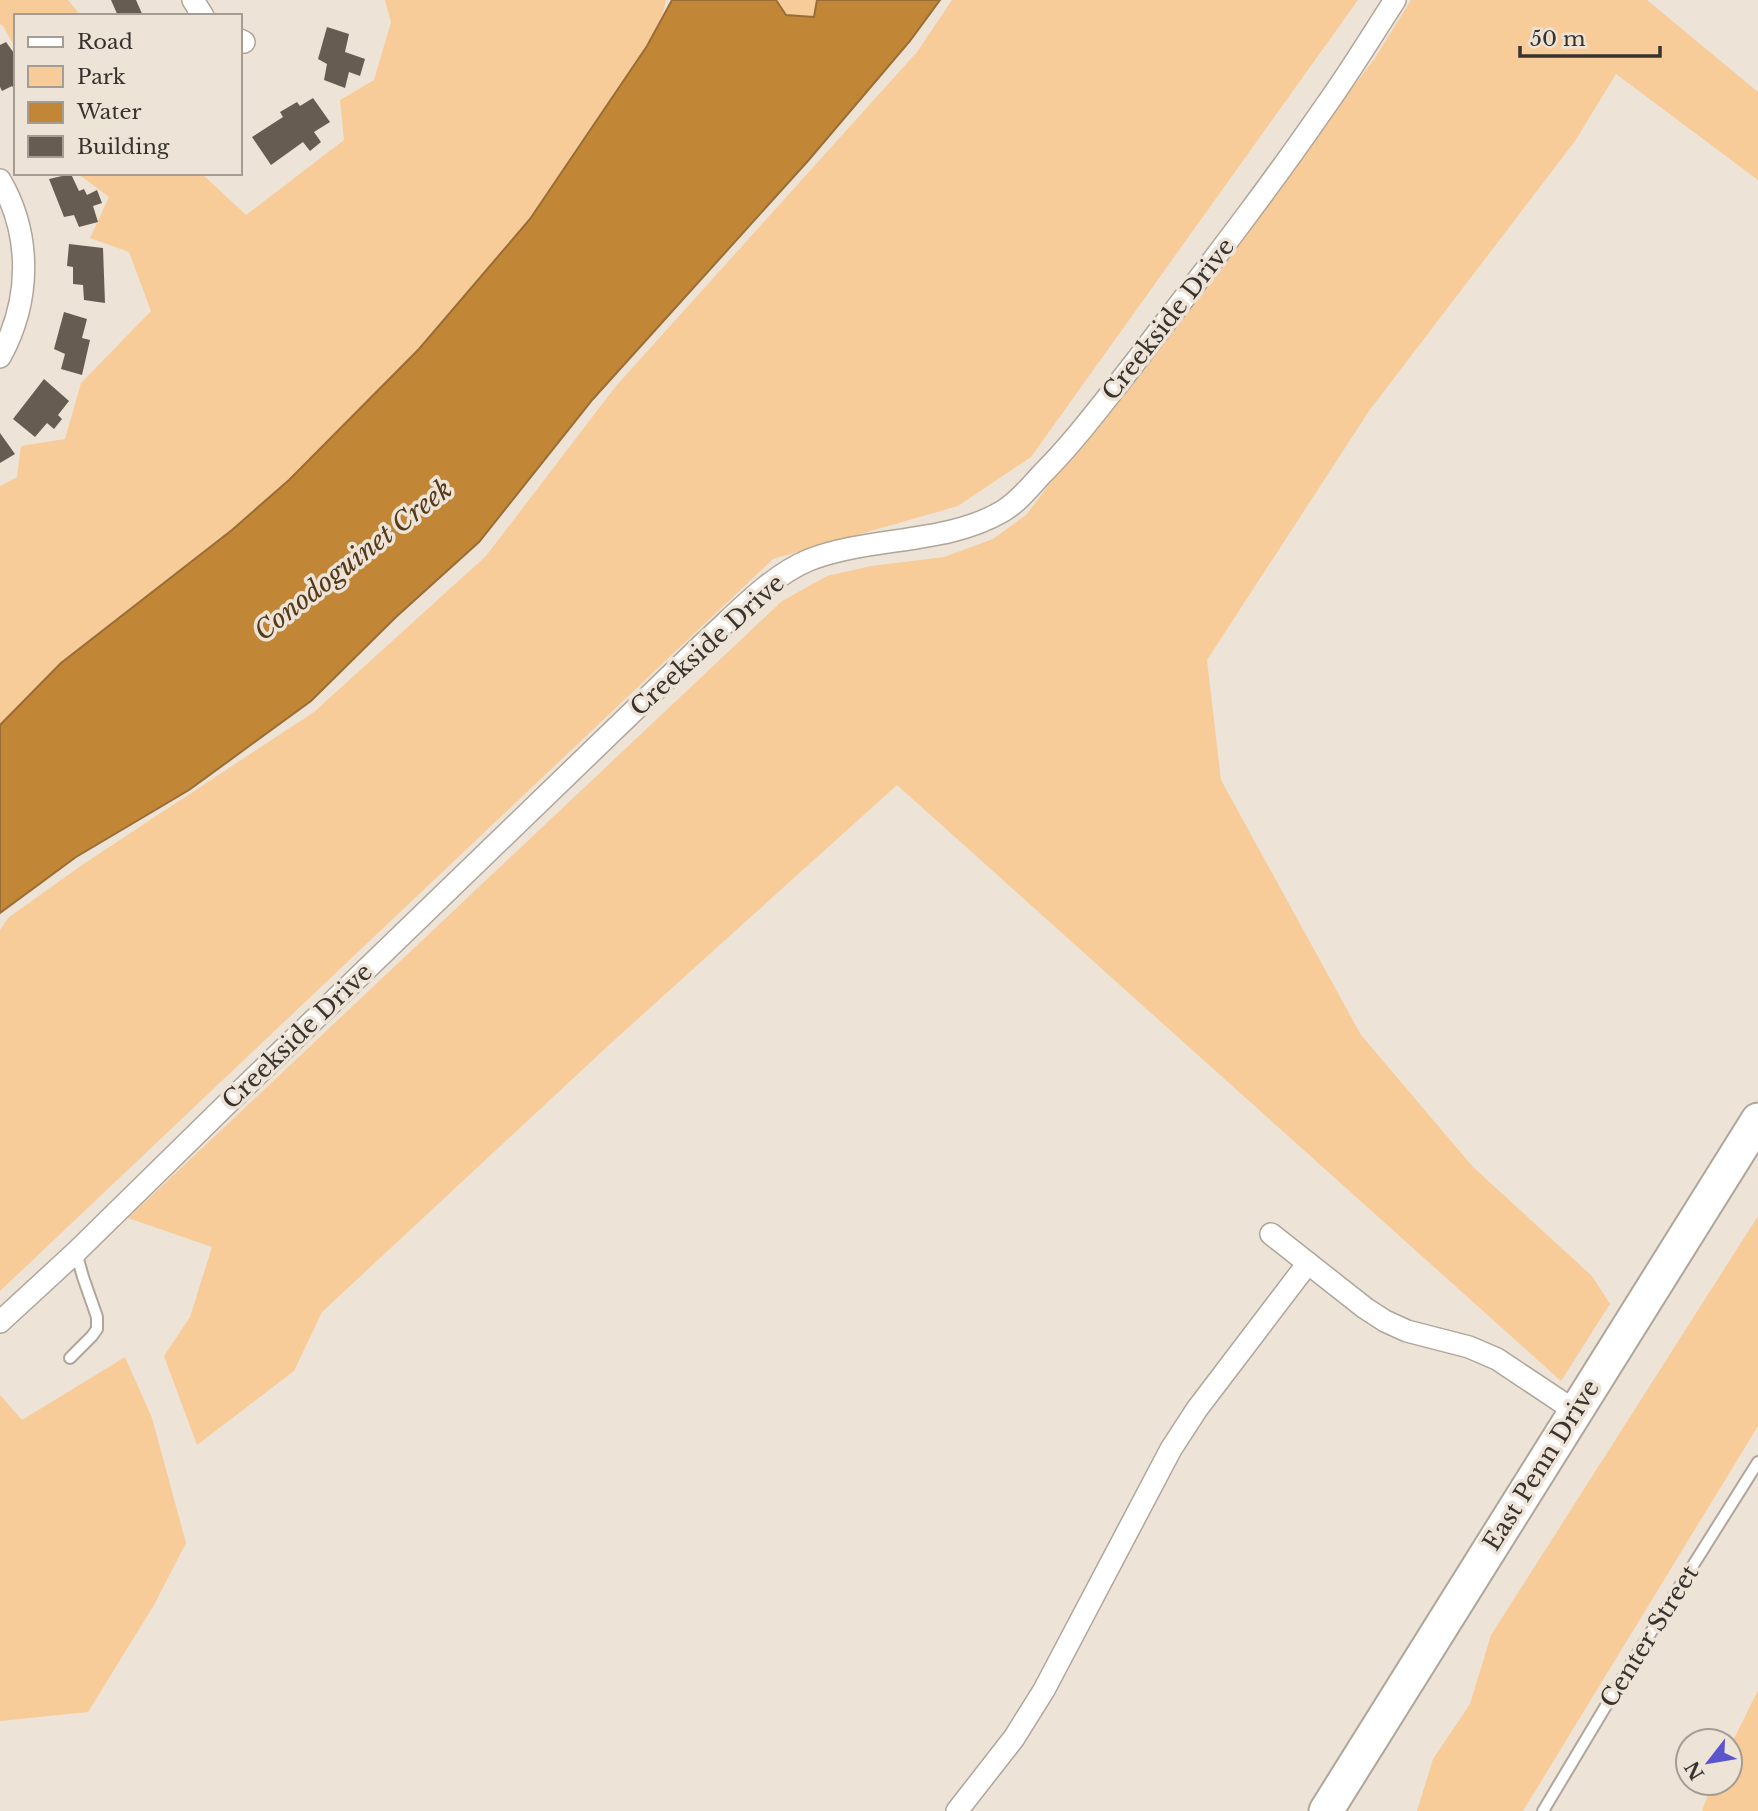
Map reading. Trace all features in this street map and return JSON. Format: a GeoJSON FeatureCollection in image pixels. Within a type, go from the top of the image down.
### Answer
{"type":"FeatureCollection","features":[{"type":"Feature","properties":{"kind":"main road","name":"East Penn Drive"},"geometry":{"type":"LineString","coordinates":[[1326,1811],[1758,1120]]}},
{"type":"Feature","properties":{"kind":"street","name":"Creekside Drive"},"geometry":{"type":"LineString","coordinates":[[0,1322],[76,1252],[705,642],[767,586],[784,573],[808,561],[854,547],[950,531],[985,520],[1020,498],[1091,420],[1230,239],[1323,110],[1395,0]]}},
{"type":"Feature","properties":{"kind":"street"},"geometry":{"type":"LineString","coordinates":[[0,180],[15,211],[25,268],[16,324],[0,357]]}},
{"type":"Feature","properties":{"kind":"street"},"geometry":{"type":"LineString","coordinates":[[1271,1234],[1384,1321],[1407,1331],[1469,1347],[1497,1360],[1575,1411]]}},
{"type":"Feature","properties":{"kind":"street"},"geometry":{"type":"LineString","coordinates":[[957,1811],[1014,1738],[1044,1690],[1181,1432],[1308,1263]]}},
{"type":"Feature","properties":{"kind":"lane"},"geometry":{"type":"LineString","coordinates":[[70,1358],[97,1329],[97,1317],[76,1252]]}},
{"type":"Feature","properties":{"kind":"lane","name":"Center Street"},"geometry":{"type":"LineString","coordinates":[[1543,1811],[1631,1664],[1758,1462]]}},
{"type":"Feature","properties":{"kind":"green space"},"geometry":{"type":"Polygon","coordinates":[[[0,0],[68,0],[79,14],[14,14],[14,45],[0,24],[0,0]]]}},
{"type":"Feature","properties":{"kind":"green space"},"geometry":{"type":"Polygon","coordinates":[[[385,0],[666,0],[663,13],[647,46],[530,219],[419,349],[289,480],[232,530],[61,663],[0,725],[0,486],[17,477],[21,446],[65,439],[81,383],[151,311],[129,252],[90,238],[109,197],[80,175],[203,175],[246,215],[344,140],[340,100],[374,80],[391,22],[385,0]]]}},
{"type":"Feature","properties":{"kind":"green space"},"geometry":{"type":"Polygon","coordinates":[[[776,0],[817,0],[814,17],[786,15],[776,0]]]}},
{"type":"Feature","properties":{"kind":"green space"},"geometry":{"type":"Polygon","coordinates":[[[952,0],[1358,0],[1031,457],[958,506],[773,559],[0,1291],[0,930],[8,918],[82,865],[314,712],[486,556],[616,386],[917,52],[952,0]]]}},
{"type":"Feature","properties":{"kind":"green space"},"geometry":{"type":"Polygon","coordinates":[[[1411,0],[1647,0],[1758,92],[1758,180],[1616,74],[1575,141],[1369,411],[1207,660],[1221,780],[1361,1035],[1473,1167],[1592,1276],[1610,1304],[1561,1381],[897,785],[610,1044],[322,1312],[294,1371],[197,1445],[164,1356],[190,1317],[212,1247],[128,1218],[782,601],[827,576],[871,566],[944,557],[993,539],[1026,515],[1375,58],[1411,0]]]}},
{"type":"Feature","properties":{"kind":"green space"},"geometry":{"type":"Polygon","coordinates":[[[1758,1216],[1758,1426],[1523,1811],[1417,1811],[1433,1759],[1470,1704],[1491,1635],[1758,1216]]]}},
{"type":"Feature","properties":{"kind":"green space"},"geometry":{"type":"Polygon","coordinates":[[[125,1357],[152,1418],[186,1543],[154,1605],[88,1712],[0,1721],[0,1395],[22,1420],[125,1357]]]}},
{"type":"Feature","properties":{"kind":"green space"},"geometry":{"type":"Polygon","coordinates":[[[1758,1690],[1758,1811],[1702,1811],[1707,1797],[1744,1797],[1744,1727],[1740,1727],[1758,1690]]]}},
{"type":"Feature","properties":{"kind":"water","name":"Conodoguinet Creek"},"geometry":{"type":"Polygon","coordinates":[[[672,0],[776,0],[786,15],[814,17],[817,0],[940,0],[910,41],[807,162],[593,399],[479,542],[396,617],[311,701],[189,790],[76,857],[0,913],[0,725],[61,663],[232,530],[289,480],[419,349],[530,219],[647,46],[672,0]]]}},
{"type":"Feature","properties":{"kind":"building"},"geometry":{"type":"Polygon","coordinates":[[[111,0],[136,0],[142,14],[117,14],[111,0]]]}},
{"type":"Feature","properties":{"kind":"building"},"geometry":{"type":"Polygon","coordinates":[[[327,27],[349,34],[345,52],[365,59],[360,76],[349,72],[345,88],[324,80],[327,64],[318,59],[327,27]]]}},
{"type":"Feature","properties":{"kind":"building"},"geometry":{"type":"Polygon","coordinates":[[[6,42],[14,53],[14,89],[12,86],[2,91],[0,87],[0,45],[6,42]]]}},
{"type":"Feature","properties":{"kind":"building"},"geometry":{"type":"Polygon","coordinates":[[[313,98],[330,122],[314,132],[321,142],[310,151],[303,142],[271,165],[252,137],[283,117],[280,112],[297,102],[300,106],[313,98]]]}},
{"type":"Feature","properties":{"kind":"building"},"geometry":{"type":"Polygon","coordinates":[[[71,175],[79,191],[84,189],[87,195],[97,190],[102,203],[93,206],[98,222],[79,227],[74,215],[64,217],[49,179],[71,175]]]}},
{"type":"Feature","properties":{"kind":"building"},"geometry":{"type":"Polygon","coordinates":[[[69,244],[103,248],[105,303],[84,300],[83,285],[73,284],[73,267],[67,266],[69,244]]]}},
{"type":"Feature","properties":{"kind":"building"},"geometry":{"type":"Polygon","coordinates":[[[64,312],[87,319],[82,338],[90,340],[82,375],[61,369],[65,354],[54,349],[64,312]]]}},
{"type":"Feature","properties":{"kind":"building"},"geometry":{"type":"Polygon","coordinates":[[[44,379],[69,401],[58,415],[62,419],[54,429],[47,423],[35,437],[13,419],[44,379]]]}},
{"type":"Feature","properties":{"kind":"building"},"geometry":{"type":"Polygon","coordinates":[[[0,433],[15,454],[0,463],[0,433]]]}}]}
